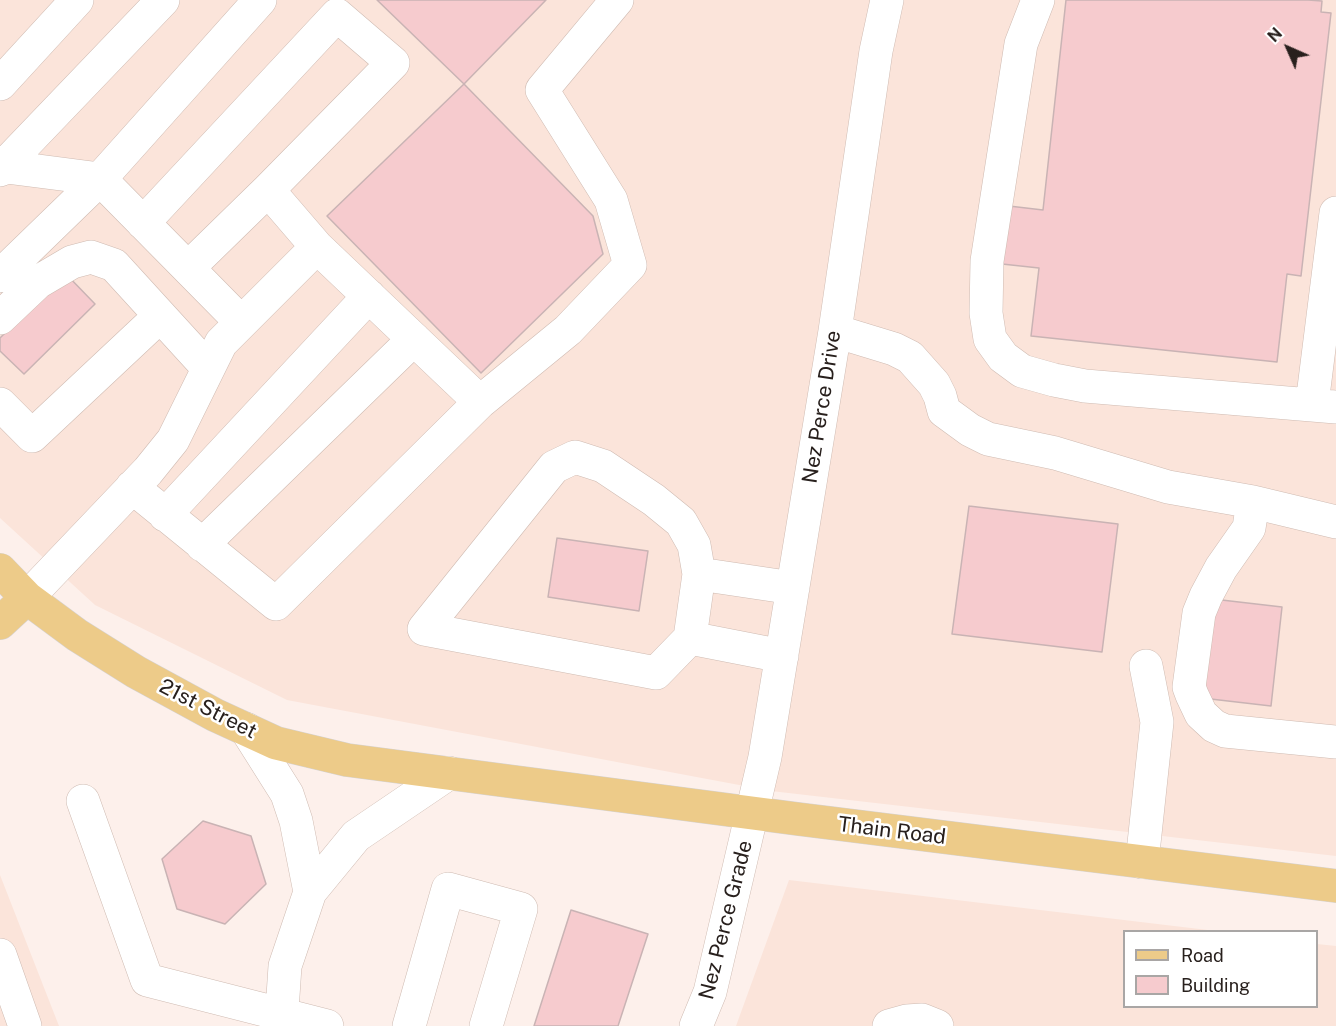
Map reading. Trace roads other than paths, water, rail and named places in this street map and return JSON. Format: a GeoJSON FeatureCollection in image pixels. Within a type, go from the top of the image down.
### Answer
{"type":"FeatureCollection","features":[{"type":"Feature","properties":{"kind":"main road","name":"21st Street"},"geometry":{"type":"LineString","coordinates":[[0,570],[27,598],[77,635],[136,672],[215,716],[276,743],[347,760],[449,773]]}},
{"type":"Feature","properties":{"kind":"main road"},"geometry":{"type":"LineString","coordinates":[[0,623],[27,598]]}},
{"type":"Feature","properties":{"kind":"main road","name":"Thain Road"},"geometry":{"type":"LineString","coordinates":[[449,773],[1336,886]]}},
{"type":"Feature","properties":{"kind":"street"},"geometry":{"type":"LineString","coordinates":[[0,84],[77,0]]}},
{"type":"Feature","properties":{"kind":"street"},"geometry":{"type":"LineString","coordinates":[[2,167],[163,0]]}},
{"type":"Feature","properties":{"kind":"street"},"geometry":{"type":"LineString","coordinates":[[132,487],[276,604],[480,402],[568,330],[630,265],[611,200],[542,90],[617,0]]}},
{"type":"Feature","properties":{"kind":"street","name":"Nez Perce Drive"},"geometry":{"type":"LineString","coordinates":[[753,813],[782,656],[835,331],[876,51],[887,0]]}},
{"type":"Feature","properties":{"kind":"street"},"geometry":{"type":"LineString","coordinates":[[1038,0],[1021,44],[987,261],[986,313],[990,339],[1004,357],[1022,371],[1085,386],[1324,406],[1336,213]]}},
{"type":"Feature","properties":{"kind":"street"},"geometry":{"type":"LineString","coordinates":[[0,276],[100,179],[255,2]]}},
{"type":"Feature","properties":{"kind":"street"},"geometry":{"type":"LineString","coordinates":[[143,223],[327,7],[393,63],[188,268]]}},
{"type":"Feature","properties":{"kind":"street"},"geometry":{"type":"LineString","coordinates":[[2,167],[100,179],[241,322]]}},
{"type":"Feature","properties":{"kind":"street"},"geometry":{"type":"LineString","coordinates":[[268,190],[317,247],[480,402]]}},
{"type":"Feature","properties":{"kind":"street"},"geometry":{"type":"LineString","coordinates":[[27,598],[148,471],[173,440],[221,343],[317,247]]}},
{"type":"Feature","properties":{"kind":"street"},"geometry":{"type":"LineString","coordinates":[[0,318],[38,282],[72,262],[91,257],[114,265],[208,368]]}},
{"type":"Feature","properties":{"kind":"street"},"geometry":{"type":"LineString","coordinates":[[165,515],[369,296]]}},
{"type":"Feature","properties":{"kind":"street"},"geometry":{"type":"LineString","coordinates":[[0,404],[32,436],[160,316]]}},
{"type":"Feature","properties":{"kind":"street"},"geometry":{"type":"LineString","coordinates":[[835,331],[894,349],[910,357],[934,384],[944,411],[970,430],[988,439],[1055,453],[1168,487],[1253,502],[1336,522]]}},
{"type":"Feature","properties":{"kind":"street"},"geometry":{"type":"LineString","coordinates":[[202,545],[414,339]]}},
{"type":"Feature","properties":{"kind":"street"},"geometry":{"type":"LineString","coordinates":[[575,457],[603,466],[654,500],[681,522],[694,545],[699,574],[690,638],[656,673],[424,629],[554,468],[575,457]]}},
{"type":"Feature","properties":{"kind":"street"},"geometry":{"type":"LineString","coordinates":[[1253,502],[1250,528],[1221,568],[1199,613],[1189,687],[1202,714],[1214,726],[1225,730],[1325,740]]}},
{"type":"Feature","properties":{"kind":"street"},"geometry":{"type":"LineString","coordinates":[[699,574],[793,588]]}},
{"type":"Feature","properties":{"kind":"street"},"geometry":{"type":"LineString","coordinates":[[690,638],[782,656]]}},
{"type":"Feature","properties":{"kind":"street"},"geometry":{"type":"LineString","coordinates":[[1142,862],[1157,722],[1146,666]]}},
{"type":"Feature","properties":{"kind":"street"},"geometry":{"type":"LineString","coordinates":[[246,729],[287,794],[296,821],[310,892]]}},
{"type":"Feature","properties":{"kind":"street"},"geometry":{"type":"LineString","coordinates":[[282,1021],[285,966],[310,892],[356,836],[449,773]]}},
{"type":"Feature","properties":{"kind":"street"},"geometry":{"type":"LineString","coordinates":[[83,801],[147,980],[282,1021],[327,1026]]}},
{"type":"Feature","properties":{"kind":"street","name":"Nez Perce Grade"},"geometry":{"type":"LineString","coordinates":[[696,1026],[710,992],[753,813]]}},
{"type":"Feature","properties":{"kind":"street"},"geometry":{"type":"LineString","coordinates":[[409,1026],[448,889],[521,909],[486,1026]]}},
{"type":"Feature","properties":{"kind":"street"},"geometry":{"type":"LineString","coordinates":[[0,955],[25,1026]]}},
{"type":"Feature","properties":{"kind":"street"},"geometry":{"type":"LineString","coordinates":[[890,1026],[922,1020],[937,1026]]}}]}
